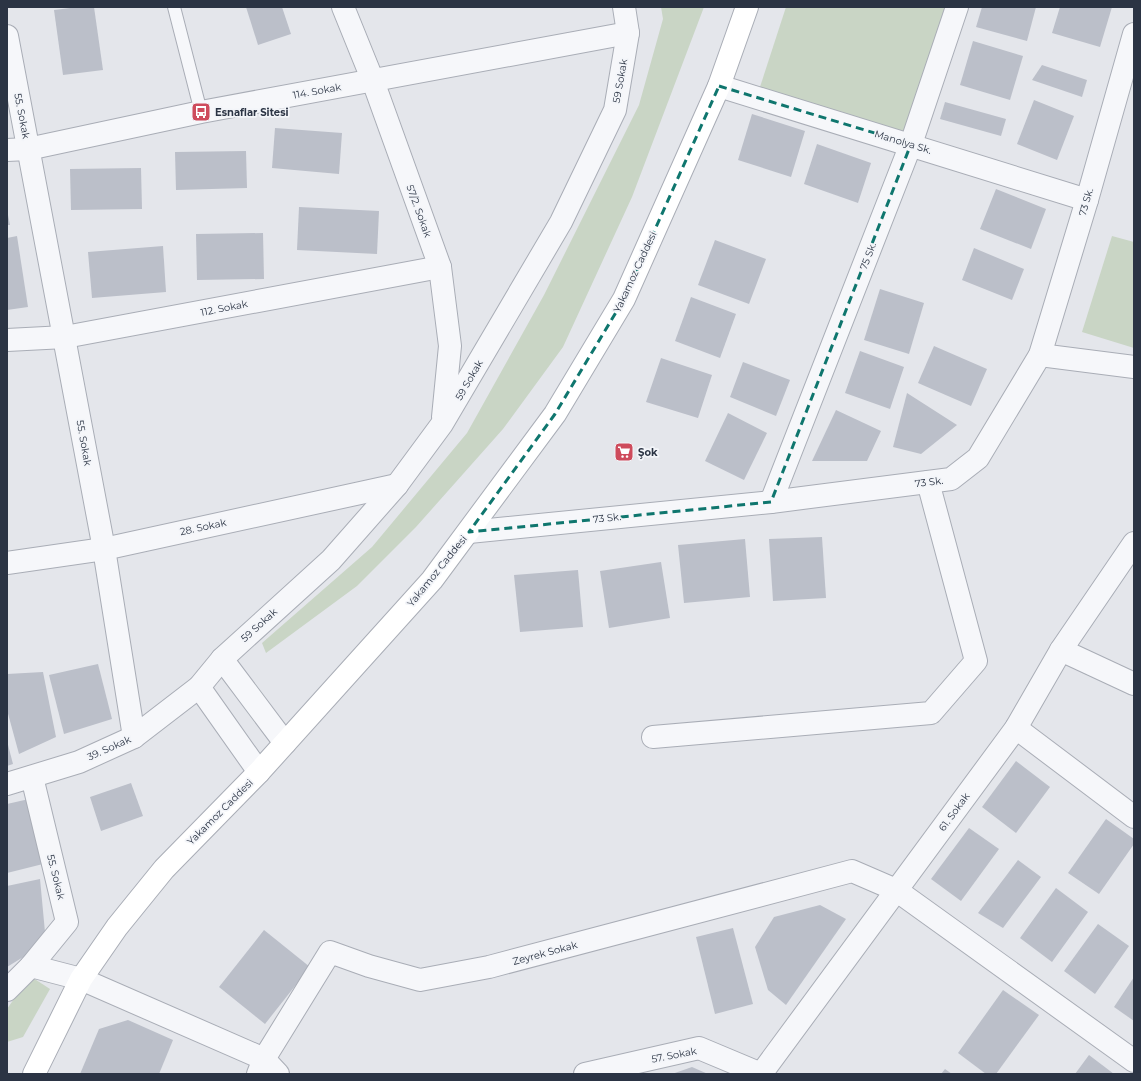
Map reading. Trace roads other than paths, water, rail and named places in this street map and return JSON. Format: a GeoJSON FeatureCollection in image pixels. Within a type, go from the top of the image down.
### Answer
{"type":"FeatureCollection","features":[{"type":"Feature","properties":{"kind":"main road","name":"Yakamoz Caddesi"},"geometry":{"type":"LineString","coordinates":[[34,1074],[81,979],[117,927],[164,869],[259,772],[426,588],[555,414],[624,299],[719,86],[747,7]]}},
{"type":"Feature","properties":{"kind":"street","name":"57/2. Sokak"},"geometry":{"type":"LineString","coordinates":[[343,7],[373,81],[440,267],[450,346],[442,424]]}},
{"type":"Feature","properties":{"kind":"street","name":"59 Sokak"},"geometry":{"type":"LineString","coordinates":[[199,688],[222,658],[331,560],[397,485],[442,424],[561,222],[615,110],[628,34],[624,7]]}},
{"type":"Feature","properties":{"kind":"street","name":"75 Sk."},"geometry":{"type":"LineString","coordinates":[[772,502],[911,144],[957,7]]}},
{"type":"Feature","properties":{"kind":"street","name":"114. Sokak"},"geometry":{"type":"LineString","coordinates":[[18,150],[201,112],[628,34]]}},
{"type":"Feature","properties":{"kind":"street","name":"73 Sk."},"geometry":{"type":"LineString","coordinates":[[469,532],[772,502],[951,479],[978,458],[1040,355],[1087,200],[1134,34]]}},
{"type":"Feature","properties":{"kind":"street","name":"55. Sokak"},"geometry":{"type":"LineString","coordinates":[[7,36],[18,150],[65,337],[104,549],[134,737]]}},
{"type":"Feature","properties":{"kind":"street","name":"Manolya Sk."},"geometry":{"type":"LineString","coordinates":[[719,86],[911,144],[1087,200]]}},
{"type":"Feature","properties":{"kind":"street","name":"112. Sokak"},"geometry":{"type":"LineString","coordinates":[[7,340],[65,337],[440,267]]}},
{"type":"Feature","properties":{"kind":"street"},"geometry":{"type":"LineString","coordinates":[[1040,355],[1134,367]]}},
{"type":"Feature","properties":{"kind":"street"},"geometry":{"type":"LineString","coordinates":[[653,737],[931,713],[976,661],[928,482]]}},
{"type":"Feature","properties":{"kind":"street","name":"28. Sokak"},"geometry":{"type":"LineString","coordinates":[[7,563],[104,549],[397,485]]}},
{"type":"Feature","properties":{"kind":"street","name":"61. Sokak"},"geometry":{"type":"LineString","coordinates":[[761,1074],[1016,728],[1060,650],[1134,543]]}},
{"type":"Feature","properties":{"kind":"street"},"geometry":{"type":"LineString","coordinates":[[1060,650],[1134,684]]}},
{"type":"Feature","properties":{"kind":"street"},"geometry":{"type":"LineString","coordinates":[[222,658],[285,743]]}},
{"type":"Feature","properties":{"kind":"street"},"geometry":{"type":"LineString","coordinates":[[199,688],[259,772]]}},
{"type":"Feature","properties":{"kind":"street","name":"39. Sokak"},"geometry":{"type":"LineString","coordinates":[[7,784],[79,762],[134,737],[199,688]]}},
{"type":"Feature","properties":{"kind":"street"},"geometry":{"type":"LineString","coordinates":[[1016,728],[1134,817]]}},
{"type":"Feature","properties":{"kind":"street","name":"55. Sokak"},"geometry":{"type":"LineString","coordinates":[[7,990],[31,966],[67,922],[32,777]]}},
{"type":"Feature","properties":{"kind":"street","name":"Zeyrek Sokak"},"geometry":{"type":"LineString","coordinates":[[267,1069],[330,952],[369,966],[420,980],[489,968],[852,871],[896,890]]}},
{"type":"Feature","properties":{"kind":"street"},"geometry":{"type":"LineString","coordinates":[[896,890],[1134,1060]]}},
{"type":"Feature","properties":{"kind":"street"},"geometry":{"type":"LineString","coordinates":[[31,966],[81,979],[267,1069]]}},
{"type":"Feature","properties":{"kind":"street","name":"57. Sokak"},"geometry":{"type":"LineString","coordinates":[[585,1074],[699,1048],[761,1074]]}},
{"type":"Feature","properties":{"kind":"lane"},"geometry":{"type":"LineString","coordinates":[[174,7],[201,112]]}},
{"type":"Feature","properties":{"kind":"place","name":"Esnaflar Sitesi"},"geometry":{"type":"Point","coordinates":[201,112]}},
{"type":"Feature","properties":{"kind":"place","name":"Şok"},"geometry":{"type":"Point","coordinates":[624,452]}}]}
